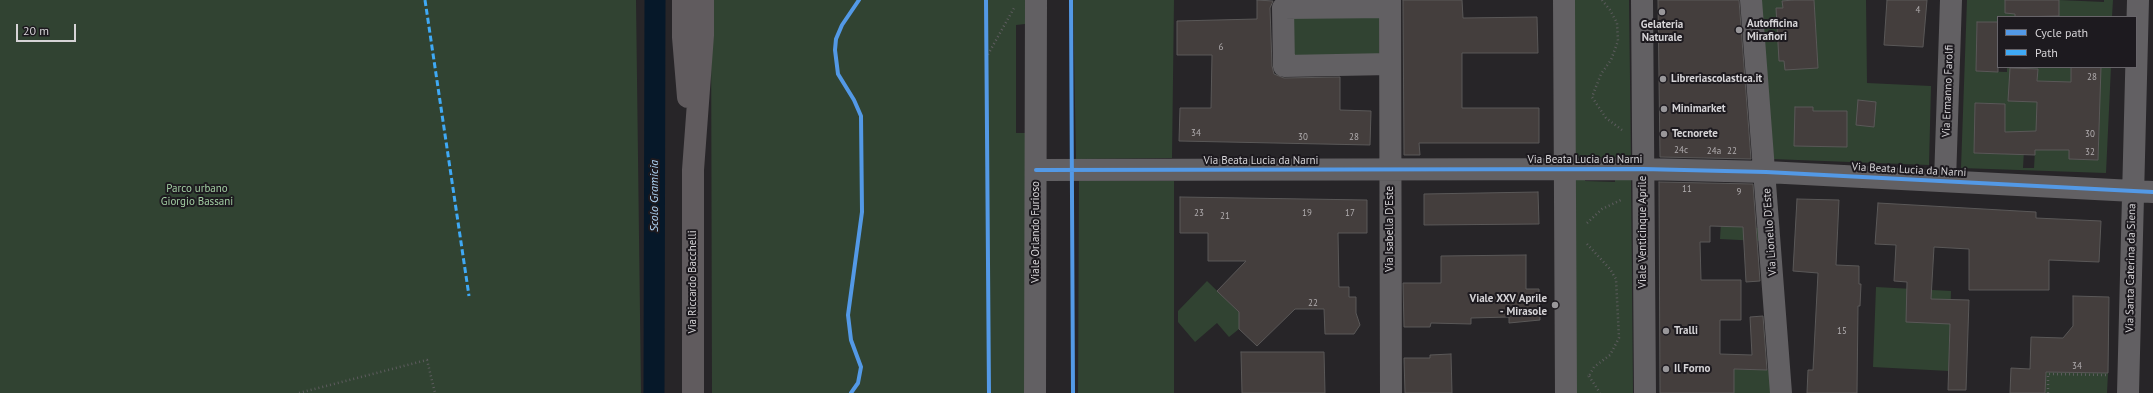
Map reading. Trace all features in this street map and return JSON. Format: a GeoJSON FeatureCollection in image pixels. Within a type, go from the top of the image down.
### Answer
{"type":"FeatureCollection","features":[{"type":"Feature","properties":{"kind":"main road","name":"Via Riccardo Bacchelli"},"geometry":{"type":"LineString","coordinates":[[683,0],[683,37],[693,170]]}},
{"type":"Feature","properties":{"kind":"main road","name":"Via Riccardo Bacchelli"},"geometry":{"type":"LineString","coordinates":[[693,393],[693,170],[703,35],[703,0]]}},
{"type":"Feature","properties":{"kind":"street","name":"Viale Orlando Furioso"},"geometry":{"type":"LineString","coordinates":[[1036,0],[1036,393]]}},
{"type":"Feature","properties":{"kind":"street"},"geometry":{"type":"LineString","coordinates":[[1564,0],[1566,384]]}},
{"type":"Feature","properties":{"kind":"street","name":"Viale Venticinque Aprile"},"geometry":{"type":"LineString","coordinates":[[1642,0],[1645,393]]}},
{"type":"Feature","properties":{"kind":"street","name":"Via Lionello D'Este"},"geometry":{"type":"LineString","coordinates":[[1751,0],[1766,172],[1781,393]]}},
{"type":"Feature","properties":{"kind":"street","name":"Via Ermanno Farolfi"},"geometry":{"type":"LineString","coordinates":[[1945,181],[1951,0]]}},
{"type":"Feature","properties":{"kind":"street","name":"Via Santa Caterina da Siena"},"geometry":{"type":"LineString","coordinates":[[2128,393],[2143,191],[2138,0]]}},
{"type":"Feature","properties":{"kind":"street","name":"Via Isabella D'Este"},"geometry":{"type":"LineString","coordinates":[[1390,64],[1284,66],[1283,8],[1390,3],[1391,393]]}},
{"type":"Feature","properties":{"kind":"street","name":"Via Beata Lucia da Narni"},"geometry":{"type":"LineString","coordinates":[[1036,170],[1643,169],[1766,172],[2143,191]]}},
{"type":"Feature","properties":{"kind":"path"},"geometry":{"type":"LineString","coordinates":[[1602,0],[1610,10],[1617,23],[1618,40],[1611,60],[1601,74],[1592,97],[1601,112],[1617,128],[1643,132]]}},
{"type":"Feature","properties":{"kind":"path"},"geometry":{"type":"LineString","coordinates":[[986,58],[1015,6]]}},
{"type":"Feature","properties":{"kind":"path"},"geometry":{"type":"LineString","coordinates":[[1585,227],[1587,222],[1602,209],[1622,199],[1643,198]]}},
{"type":"Feature","properties":{"kind":"path"},"geometry":{"type":"LineString","coordinates":[[1566,384],[1589,376],[1594,367],[1615,348],[1619,338],[1616,278],[1610,269],[1586,244],[1585,238]]}},
{"type":"Feature","properties":{"kind":"path"},"geometry":{"type":"LineString","coordinates":[[299,393],[427,360],[435,393]]}},
{"type":"Feature","properties":{"kind":"path"},"geometry":{"type":"LineString","coordinates":[[2048,393],[2048,374],[2110,375]]}},
{"type":"Feature","properties":{"kind":"path"},"geometry":{"type":"LineString","coordinates":[[1589,376],[1600,393]]}},
{"type":"Feature","properties":{"kind":"green space","name":"Parco urbano Giorgio Bassani"},"geometry":{"type":"Polygon","coordinates":[[[0,0],[636,0],[641,393],[0,393],[0,0]]]}},
{"type":"Feature","properties":{"kind":"green space"},"geometry":{"type":"Polygon","coordinates":[[[711,0],[1025,0],[1025,24],[1016,25],[1016,133],[1025,133],[1025,393],[712,393],[711,0]]]}},
{"type":"Feature","properties":{"kind":"green space"},"geometry":{"type":"Polygon","coordinates":[[[1073,0],[1174,0],[1172,158],[1076,159],[1073,0]]]}},
{"type":"Feature","properties":{"kind":"green space"},"geometry":{"type":"Polygon","coordinates":[[[1573,0],[1629,0],[1631,160],[1574,160],[1573,0]]]}},
{"type":"Feature","properties":{"kind":"green space"},"geometry":{"type":"Polygon","coordinates":[[[1761,0],[1866,0],[1867,83],[1931,86],[1929,165],[1772,159],[1761,0]]]}},
{"type":"Feature","properties":{"kind":"green space"},"geometry":{"type":"Polygon","coordinates":[[[1967,0],[2015,0],[2015,16],[1997,16],[1997,22],[1977,22],[1976,71],[2007,72],[2007,68],[2111,68],[2106,173],[1961,168],[1967,0]],[[2023,69],[2037,102],[2059,82],[2037,81],[2038,69],[2023,69]],[[1975,103],[1974,153],[2004,154],[2005,104],[1975,103]],[[2070,110],[2069,159],[2098,160],[2070,110]],[[2025,132],[2023,168],[2034,168],[2035,150],[2025,132]]]}},
{"type":"Feature","properties":{"kind":"green space"},"geometry":{"type":"Polygon","coordinates":[[[2059,0],[2104,2],[2104,0],[2113,0],[2112,16],[2059,16],[2059,0]]]}},
{"type":"Feature","properties":{"kind":"green space"},"geometry":{"type":"Polygon","coordinates":[[[1379,15],[1379,55],[1293,56],[1293,16],[1379,15]]]}},
{"type":"Feature","properties":{"kind":"green space"},"geometry":{"type":"Polygon","coordinates":[[[1574,178],[1585,178],[1585,181],[1615,182],[1615,179],[1631,179],[1633,393],[1576,393],[1574,178]]]}},
{"type":"Feature","properties":{"kind":"green space"},"geometry":{"type":"Polygon","coordinates":[[[1079,181],[1174,181],[1174,393],[1078,393],[1079,181]]]}},
{"type":"Feature","properties":{"kind":"green space"},"geometry":{"type":"Polygon","coordinates":[[[1741,218],[1740,227],[1759,228],[1760,241],[1720,239],[1721,223],[1741,218]]]}},
{"type":"Feature","properties":{"kind":"green space"},"geometry":{"type":"Polygon","coordinates":[[[1207,281],[1244,317],[1239,329],[1229,337],[1217,323],[1195,342],[1178,322],[1178,311],[1207,281]]]}},
{"type":"Feature","properties":{"kind":"green space"},"geometry":{"type":"Polygon","coordinates":[[[1876,287],[1951,291],[1949,371],[1873,367],[1876,287]]]}},
{"type":"Feature","properties":{"kind":"green space"},"geometry":{"type":"Polygon","coordinates":[[[1733,369],[1770,370],[1771,393],[1734,393],[1733,369]]]}},
{"type":"Feature","properties":{"kind":"green space"},"geometry":{"type":"Polygon","coordinates":[[[2046,372],[2108,373],[2107,393],[2045,393],[2046,372]]]}},
{"type":"Feature","properties":{"kind":"building"},"geometry":{"type":"Polygon","coordinates":[[[1257,0],[1273,1],[1270,8],[1272,66],[1274,74],[1284,78],[1340,77],[1340,110],[1371,111],[1370,145],[1179,141],[1180,108],[1211,108],[1212,55],[1177,55],[1177,21],[1257,19],[1257,0]]]}},
{"type":"Feature","properties":{"kind":"building"},"geometry":{"type":"Polygon","coordinates":[[[1403,0],[1462,0],[1463,18],[1537,17],[1538,53],[1462,53],[1462,108],[1539,108],[1539,143],[1419,143],[1420,155],[1404,155],[1403,0]]]}},
{"type":"Feature","properties":{"kind":"building"},"geometry":{"type":"Polygon","coordinates":[[[1658,0],[1739,0],[1751,159],[1660,157],[1658,0]]]}},
{"type":"Feature","properties":{"kind":"building"},"geometry":{"type":"Polygon","coordinates":[[[1814,0],[1818,68],[1785,70],[1784,61],[1779,61],[1776,8],[1783,8],[1782,1],[1814,0]]]}},
{"type":"Feature","properties":{"kind":"building"},"geometry":{"type":"Polygon","coordinates":[[[1887,0],[1927,0],[1923,47],[1884,45],[1887,0]]]}},
{"type":"Feature","properties":{"kind":"building"},"geometry":{"type":"Polygon","coordinates":[[[2005,0],[2059,0],[2059,16],[2015,16],[2015,14],[2005,13],[2005,0]]]}},
{"type":"Feature","properties":{"kind":"building"},"geometry":{"type":"Polygon","coordinates":[[[1977,22],[1997,22],[1998,72],[1976,71],[1977,22]]]}},
{"type":"Feature","properties":{"kind":"building"},"geometry":{"type":"Polygon","coordinates":[[[2010,68],[2038,69],[2037,81],[2071,82],[2071,68],[2101,68],[2098,160],[2069,159],[2069,150],[2035,150],[2035,155],[1974,153],[1975,103],[2005,104],[2005,132],[2036,131],[2037,102],[2008,101],[2010,68]]]}},
{"type":"Feature","properties":{"kind":"building"},"geometry":{"type":"Polygon","coordinates":[[[1858,100],[1876,102],[1874,127],[1856,125],[1858,100]]]}},
{"type":"Feature","properties":{"kind":"building"},"geometry":{"type":"Polygon","coordinates":[[[1795,107],[1813,107],[1813,111],[1847,111],[1847,147],[1794,146],[1795,107]]]}},
{"type":"Feature","properties":{"kind":"building"},"geometry":{"type":"Polygon","coordinates":[[[1659,182],[1753,184],[1760,281],[1746,282],[1743,227],[1710,226],[1710,242],[1700,242],[1701,280],[1741,280],[1741,320],[1720,320],[1720,354],[1752,355],[1750,317],[1763,316],[1767,370],[1734,369],[1734,393],[1660,393],[1659,182]]]}},
{"type":"Feature","properties":{"kind":"building"},"geometry":{"type":"Polygon","coordinates":[[[1538,192],[1539,224],[1424,225],[1424,194],[1538,192]]]}},
{"type":"Feature","properties":{"kind":"building"},"geometry":{"type":"Polygon","coordinates":[[[1180,197],[1367,200],[1367,233],[1338,233],[1339,287],[1349,287],[1349,297],[1356,297],[1356,313],[1360,325],[1354,334],[1325,334],[1324,309],[1295,309],[1257,346],[1239,329],[1239,312],[1217,291],[1246,261],[1208,261],[1208,233],[1180,233],[1180,197]]]}},
{"type":"Feature","properties":{"kind":"building"},"geometry":{"type":"Polygon","coordinates":[[[1797,199],[1839,200],[1836,265],[1859,266],[1859,284],[1861,284],[1860,306],[1858,306],[1857,393],[1807,393],[1808,370],[1813,370],[1818,273],[1793,271],[1797,199]]]}},
{"type":"Feature","properties":{"kind":"building"},"geometry":{"type":"Polygon","coordinates":[[[1878,203],[2036,212],[2036,218],[2101,221],[2099,262],[2049,260],[2049,290],[1969,290],[1969,249],[1934,247],[1931,299],[1969,300],[1966,390],[1948,390],[1950,324],[1906,322],[1907,282],[1894,281],[1896,245],[1875,244],[1878,203]]]}},
{"type":"Feature","properties":{"kind":"building"},"geometry":{"type":"Polygon","coordinates":[[[1526,255],[1526,289],[1539,289],[1540,320],[1509,323],[1509,317],[1471,318],[1471,324],[1431,323],[1430,327],[1404,327],[1403,283],[1441,283],[1441,256],[1526,255]]]}},
{"type":"Feature","properties":{"kind":"building"},"geometry":{"type":"Polygon","coordinates":[[[2073,296],[2109,297],[2108,373],[2046,372],[2045,393],[2010,393],[2011,368],[2030,369],[2031,337],[2063,338],[2073,326],[2073,296]]]}},
{"type":"Feature","properties":{"kind":"building"},"geometry":{"type":"Polygon","coordinates":[[[1241,352],[1324,352],[1325,393],[1242,393],[1241,352]]]}},
{"type":"Feature","properties":{"kind":"building"},"geometry":{"type":"Polygon","coordinates":[[[1451,354],[1452,393],[1405,393],[1404,358],[1430,358],[1430,355],[1451,354]]]}},
{"type":"Feature","properties":{"kind":"waterway","name":"Scolo Gramicia"},"geometry":{"type":"LineString","coordinates":[[654,393],[655,0]]}},
{"type":"Feature","properties":{"kind":"marked path"},"geometry":{"type":"LineString","coordinates":[[425,0],[469,296]]}},
{"type":"Feature","properties":{"kind":"cycle path"},"geometry":{"type":"LineString","coordinates":[[851,393],[858,383],[861,367],[851,340],[848,315],[862,212],[861,116],[854,100],[838,74],[835,50],[836,39],[842,25],[859,0]]}},
{"type":"Feature","properties":{"kind":"cycle path"},"geometry":{"type":"LineString","coordinates":[[986,0],[989,393]]}},
{"type":"Feature","properties":{"kind":"cycle path"},"geometry":{"type":"LineString","coordinates":[[1071,0],[1073,393]]}},
{"type":"Feature","properties":{"kind":"cycle path"},"geometry":{"type":"LineString","coordinates":[[1036,170],[1643,169],[1766,172],[2153,192]]}},
{"type":"Feature","properties":{"kind":"place","name":"Gelateria Naturale"},"geometry":{"type":"Point","coordinates":[1662,12]}},
{"type":"Feature","properties":{"kind":"place","name":"Autofficina Mirafiori"},"geometry":{"type":"Point","coordinates":[1739,30]}},
{"type":"Feature","properties":{"kind":"place","name":"Libreriascolastica.it"},"geometry":{"type":"Point","coordinates":[1663,79]}},
{"type":"Feature","properties":{"kind":"place","name":"Minimarket"},"geometry":{"type":"Point","coordinates":[1664,109]}},
{"type":"Feature","properties":{"kind":"place","name":"Tecnorete"},"geometry":{"type":"Point","coordinates":[1664,134]}},
{"type":"Feature","properties":{"kind":"place","name":"Viale XXV Aprile - Mirasole"},"geometry":{"type":"Point","coordinates":[1555,305]}},
{"type":"Feature","properties":{"kind":"place","name":"Tralli"},"geometry":{"type":"Point","coordinates":[1666,331]}},
{"type":"Feature","properties":{"kind":"place","name":"Il Forno"},"geometry":{"type":"Point","coordinates":[1666,369]}}]}
